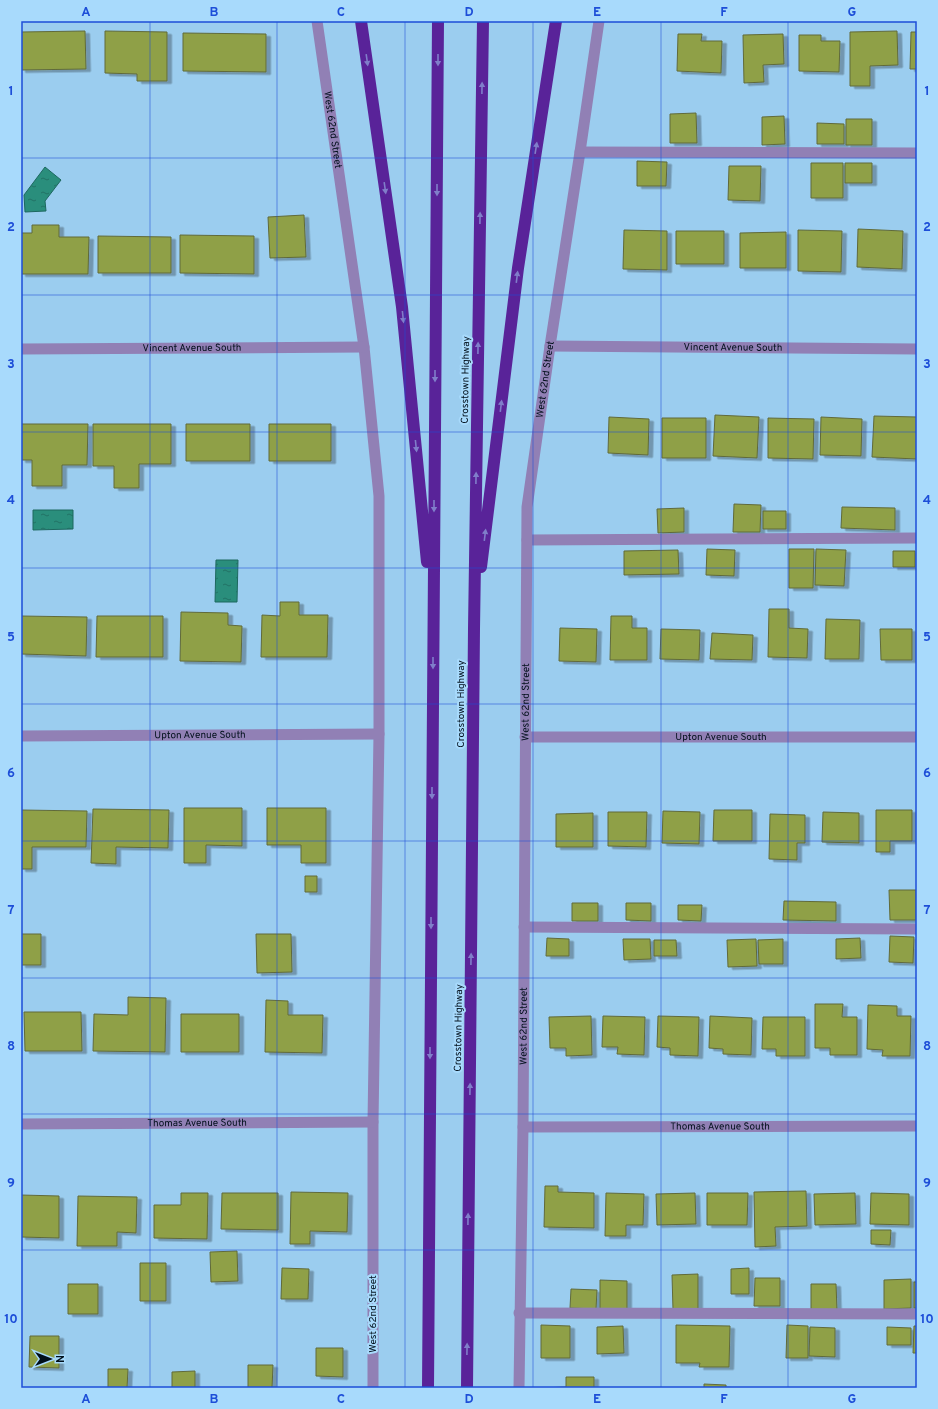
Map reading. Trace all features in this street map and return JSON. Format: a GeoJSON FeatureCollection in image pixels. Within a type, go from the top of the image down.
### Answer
{"type":"FeatureCollection","features":[{"type":"Feature","properties":{"kind":"highway"},"geometry":{"type":"LineString","coordinates":[[361,21],[402,307],[433,624]]}},
{"type":"Feature","properties":{"kind":"highway"},"geometry":{"type":"LineString","coordinates":[[428,1388],[438,21]]}},
{"type":"Feature","properties":{"kind":"highway","name":"Crosstown Highway"},"geometry":{"type":"LineString","coordinates":[[467,1388],[474,629],[483,21]]}},
{"type":"Feature","properties":{"kind":"highway"},"geometry":{"type":"LineString","coordinates":[[474,629],[518,268],[556,21]]}},
{"type":"Feature","properties":{"kind":"street","name":"West 62nd Street"},"geometry":{"type":"LineString","coordinates":[[317,21],[364,347],[379,496],[379,734],[373,1122],[373,1388]]}},
{"type":"Feature","properties":{"kind":"street","name":"West 62nd Street"},"geometry":{"type":"LineString","coordinates":[[519,1388],[523,1127],[527,508],[599,21]]}},
{"type":"Feature","properties":{"kind":"street"},"geometry":{"type":"LineString","coordinates":[[580,152],[917,153]]}},
{"type":"Feature","properties":{"kind":"street","name":"Vincent Avenue South"},"geometry":{"type":"LineString","coordinates":[[550,346],[917,349]]}},
{"type":"Feature","properties":{"kind":"street","name":"Vincent Avenue South"},"geometry":{"type":"LineString","coordinates":[[21,349],[364,347]]}},
{"type":"Feature","properties":{"kind":"street"},"geometry":{"type":"LineString","coordinates":[[527,540],[917,538]]}},
{"type":"Feature","properties":{"kind":"street","name":"Upton Avenue South"},"geometry":{"type":"LineString","coordinates":[[21,736],[379,734]]}},
{"type":"Feature","properties":{"kind":"street","name":"Upton Avenue South"},"geometry":{"type":"LineString","coordinates":[[525,736],[917,737]]}},
{"type":"Feature","properties":{"kind":"street"},"geometry":{"type":"LineString","coordinates":[[524,927],[917,930]]}},
{"type":"Feature","properties":{"kind":"street","name":"Thomas Avenue South"},"geometry":{"type":"LineString","coordinates":[[21,1124],[373,1122]]}},
{"type":"Feature","properties":{"kind":"street","name":"Thomas Avenue South"},"geometry":{"type":"LineString","coordinates":[[523,1127],[917,1126]]}},
{"type":"Feature","properties":{"kind":"street"},"geometry":{"type":"LineString","coordinates":[[519,1313],[917,1314]]}},
{"type":"Feature","properties":{"kind":"water"},"geometry":{"type":"Polygon","coordinates":[[[45,167],[61,180],[45,201],[46,211],[25,212],[24,195],[45,167]]]}},
{"type":"Feature","properties":{"kind":"water"},"geometry":{"type":"Polygon","coordinates":[[[33,510],[73,510],[73,529],[33,530],[33,510]]]}},
{"type":"Feature","properties":{"kind":"water"},"geometry":{"type":"Polygon","coordinates":[[[216,560],[238,560],[237,602],[215,602],[216,560]]]}},
{"type":"Feature","properties":{"kind":"building"},"geometry":{"type":"Polygon","coordinates":[[[85,31],[86,69],[21,70],[21,32],[85,31]]]}},
{"type":"Feature","properties":{"kind":"building"},"geometry":{"type":"Polygon","coordinates":[[[105,31],[167,32],[167,81],[137,81],[137,74],[105,73],[105,31]]]}},
{"type":"Feature","properties":{"kind":"building"},"geometry":{"type":"Polygon","coordinates":[[[897,31],[898,65],[870,66],[870,86],[850,86],[850,32],[897,31]]]}},
{"type":"Feature","properties":{"kind":"building"},"geometry":{"type":"Polygon","coordinates":[[[911,32],[917,32],[917,69],[910,69],[911,32]]]}},
{"type":"Feature","properties":{"kind":"building"},"geometry":{"type":"Polygon","coordinates":[[[183,33],[266,34],[266,72],[183,71],[183,33]]]}},
{"type":"Feature","properties":{"kind":"building"},"geometry":{"type":"Polygon","coordinates":[[[678,34],[702,34],[701,41],[722,41],[721,73],[677,71],[678,34]]]}},
{"type":"Feature","properties":{"kind":"building"},"geometry":{"type":"Polygon","coordinates":[[[783,34],[784,64],[763,65],[764,82],[744,83],[743,35],[783,34]]]}},
{"type":"Feature","properties":{"kind":"building"},"geometry":{"type":"Polygon","coordinates":[[[799,35],[821,35],[821,41],[840,41],[839,72],[799,71],[799,35]]]}},
{"type":"Feature","properties":{"kind":"building"},"geometry":{"type":"Polygon","coordinates":[[[696,113],[697,143],[670,143],[670,114],[696,113]]]}},
{"type":"Feature","properties":{"kind":"building"},"geometry":{"type":"Polygon","coordinates":[[[784,116],[785,144],[762,145],[762,117],[784,116]]]}},
{"type":"Feature","properties":{"kind":"building"},"geometry":{"type":"Polygon","coordinates":[[[846,119],[872,119],[872,145],[846,145],[846,119]]]}},
{"type":"Feature","properties":{"kind":"building"},"geometry":{"type":"Polygon","coordinates":[[[817,123],[844,124],[844,144],[817,144],[817,123]]]}},
{"type":"Feature","properties":{"kind":"building"},"geometry":{"type":"Polygon","coordinates":[[[637,161],[667,162],[666,186],[637,186],[637,161]]]}},
{"type":"Feature","properties":{"kind":"building"},"geometry":{"type":"Polygon","coordinates":[[[811,163],[843,163],[843,198],[811,198],[811,163]]]}},
{"type":"Feature","properties":{"kind":"building"},"geometry":{"type":"Polygon","coordinates":[[[845,163],[872,163],[872,183],[845,183],[845,163]]]}},
{"type":"Feature","properties":{"kind":"building"},"geometry":{"type":"Polygon","coordinates":[[[729,166],[761,166],[760,201],[728,200],[729,166]]]}},
{"type":"Feature","properties":{"kind":"building"},"geometry":{"type":"Polygon","coordinates":[[[304,215],[306,257],[270,258],[268,217],[304,215]]]}},
{"type":"Feature","properties":{"kind":"building"},"geometry":{"type":"Polygon","coordinates":[[[32,225],[59,225],[59,237],[89,237],[88,274],[21,274],[21,233],[32,233],[32,225]]]}},
{"type":"Feature","properties":{"kind":"building"},"geometry":{"type":"Polygon","coordinates":[[[858,229],[903,231],[902,269],[857,267],[858,229]]]}},
{"type":"Feature","properties":{"kind":"building"},"geometry":{"type":"Polygon","coordinates":[[[624,230],[667,231],[667,270],[623,269],[624,230]]]}},
{"type":"Feature","properties":{"kind":"building"},"geometry":{"type":"Polygon","coordinates":[[[798,230],[842,231],[841,272],[798,271],[798,230]]]}},
{"type":"Feature","properties":{"kind":"building"},"geometry":{"type":"Polygon","coordinates":[[[676,231],[724,231],[724,264],[676,264],[676,231]]]}},
{"type":"Feature","properties":{"kind":"building"},"geometry":{"type":"Polygon","coordinates":[[[786,232],[786,268],[740,268],[740,233],[786,232]]]}},
{"type":"Feature","properties":{"kind":"building"},"geometry":{"type":"Polygon","coordinates":[[[180,235],[254,236],[254,274],[180,273],[180,235]]]}},
{"type":"Feature","properties":{"kind":"building"},"geometry":{"type":"Polygon","coordinates":[[[98,236],[171,237],[171,273],[98,273],[98,236]]]}},
{"type":"Feature","properties":{"kind":"building"},"geometry":{"type":"Polygon","coordinates":[[[715,415],[759,417],[757,458],[713,456],[715,415]]]}},
{"type":"Feature","properties":{"kind":"building"},"geometry":{"type":"Polygon","coordinates":[[[874,416],[917,417],[917,459],[872,457],[874,416]]]}},
{"type":"Feature","properties":{"kind":"building"},"geometry":{"type":"Polygon","coordinates":[[[609,417],[649,419],[648,455],[608,453],[609,417]]]}},
{"type":"Feature","properties":{"kind":"building"},"geometry":{"type":"Polygon","coordinates":[[[821,417],[862,419],[861,456],[820,455],[821,417]]]}},
{"type":"Feature","properties":{"kind":"building"},"geometry":{"type":"Polygon","coordinates":[[[662,418],[706,418],[706,458],[662,458],[662,418]]]}},
{"type":"Feature","properties":{"kind":"building"},"geometry":{"type":"Polygon","coordinates":[[[768,418],[814,419],[813,459],[768,458],[768,418]]]}},
{"type":"Feature","properties":{"kind":"building"},"geometry":{"type":"Polygon","coordinates":[[[21,424],[88,424],[87,465],[62,465],[62,486],[32,486],[32,460],[21,460],[21,424]]]}},
{"type":"Feature","properties":{"kind":"building"},"geometry":{"type":"Polygon","coordinates":[[[93,424],[171,424],[171,464],[139,464],[139,488],[114,488],[114,466],[93,466],[93,424]]]}},
{"type":"Feature","properties":{"kind":"building"},"geometry":{"type":"Polygon","coordinates":[[[186,424],[250,424],[250,461],[186,461],[186,424]]]}},
{"type":"Feature","properties":{"kind":"building"},"geometry":{"type":"Polygon","coordinates":[[[269,424],[331,424],[331,461],[269,461],[269,424]]]}},
{"type":"Feature","properties":{"kind":"building"},"geometry":{"type":"Polygon","coordinates":[[[734,504],[761,505],[760,532],[733,532],[734,504]]]}},
{"type":"Feature","properties":{"kind":"building"},"geometry":{"type":"Polygon","coordinates":[[[842,507],[895,508],[895,530],[841,528],[842,507]]]}},
{"type":"Feature","properties":{"kind":"building"},"geometry":{"type":"Polygon","coordinates":[[[684,508],[684,532],[658,533],[657,509],[684,508]]]}},
{"type":"Feature","properties":{"kind":"building"},"geometry":{"type":"Polygon","coordinates":[[[763,511],[786,511],[786,529],[763,529],[763,511]]]}},
{"type":"Feature","properties":{"kind":"building"},"geometry":{"type":"Polygon","coordinates":[[[707,549],[735,550],[734,576],[706,575],[707,549]]]}},
{"type":"Feature","properties":{"kind":"building"},"geometry":{"type":"Polygon","coordinates":[[[789,549],[814,549],[813,588],[789,588],[789,549]]]}},
{"type":"Feature","properties":{"kind":"building"},"geometry":{"type":"Polygon","coordinates":[[[816,549],[846,550],[844,586],[815,585],[816,549]]]}},
{"type":"Feature","properties":{"kind":"building"},"geometry":{"type":"Polygon","coordinates":[[[678,550],[679,574],[624,575],[624,551],[678,550]]]}},
{"type":"Feature","properties":{"kind":"building"},"geometry":{"type":"Polygon","coordinates":[[[893,551],[915,551],[915,567],[893,567],[893,551]]]}},
{"type":"Feature","properties":{"kind":"building"},"geometry":{"type":"Polygon","coordinates":[[[280,602],[299,602],[299,615],[328,615],[327,657],[261,657],[262,615],[280,616],[280,602]]]}},
{"type":"Feature","properties":{"kind":"building"},"geometry":{"type":"Polygon","coordinates":[[[769,609],[789,609],[789,628],[808,629],[807,658],[768,657],[769,609]]]}},
{"type":"Feature","properties":{"kind":"building"},"geometry":{"type":"Polygon","coordinates":[[[181,612],[228,613],[228,625],[242,626],[241,662],[180,661],[181,612]]]}},
{"type":"Feature","properties":{"kind":"building"},"geometry":{"type":"Polygon","coordinates":[[[21,616],[87,617],[86,656],[21,654],[21,616]]]}},
{"type":"Feature","properties":{"kind":"building"},"geometry":{"type":"Polygon","coordinates":[[[97,616],[163,616],[163,657],[96,657],[97,616]]]}},
{"type":"Feature","properties":{"kind":"building"},"geometry":{"type":"Polygon","coordinates":[[[611,616],[632,616],[632,628],[647,628],[647,660],[610,660],[611,616]]]}},
{"type":"Feature","properties":{"kind":"building"},"geometry":{"type":"Polygon","coordinates":[[[826,619],[860,620],[859,659],[825,659],[826,619]]]}},
{"type":"Feature","properties":{"kind":"building"},"geometry":{"type":"Polygon","coordinates":[[[560,628],[597,629],[596,662],[559,661],[560,628]]]}},
{"type":"Feature","properties":{"kind":"building"},"geometry":{"type":"Polygon","coordinates":[[[661,629],[700,630],[699,660],[660,659],[661,629]]]}},
{"type":"Feature","properties":{"kind":"building"},"geometry":{"type":"Polygon","coordinates":[[[880,629],[912,629],[912,660],[881,660],[880,629]]]}},
{"type":"Feature","properties":{"kind":"building"},"geometry":{"type":"Polygon","coordinates":[[[712,633],[753,635],[752,660],[710,659],[712,633]]]}},
{"type":"Feature","properties":{"kind":"building"},"geometry":{"type":"Polygon","coordinates":[[[184,808],[242,808],[242,846],[206,845],[206,863],[184,863],[184,808]]]}},
{"type":"Feature","properties":{"kind":"building"},"geometry":{"type":"Polygon","coordinates":[[[267,808],[326,808],[326,863],[301,863],[301,845],[267,845],[267,808]]]}},
{"type":"Feature","properties":{"kind":"building"},"geometry":{"type":"Polygon","coordinates":[[[93,809],[169,810],[168,848],[116,847],[116,864],[91,863],[93,809]]]}},
{"type":"Feature","properties":{"kind":"building"},"geometry":{"type":"Polygon","coordinates":[[[21,810],[87,811],[86,847],[32,847],[32,869],[21,869],[21,810]]]}},
{"type":"Feature","properties":{"kind":"building"},"geometry":{"type":"Polygon","coordinates":[[[714,810],[752,810],[752,841],[713,841],[714,810]]]}},
{"type":"Feature","properties":{"kind":"building"},"geometry":{"type":"Polygon","coordinates":[[[876,810],[912,810],[912,841],[890,841],[890,852],[876,852],[876,810]]]}},
{"type":"Feature","properties":{"kind":"building"},"geometry":{"type":"Polygon","coordinates":[[[663,811],[700,812],[699,844],[662,843],[663,811]]]}},
{"type":"Feature","properties":{"kind":"building"},"geometry":{"type":"Polygon","coordinates":[[[608,812],[647,812],[646,847],[608,846],[608,812]]]}},
{"type":"Feature","properties":{"kind":"building"},"geometry":{"type":"Polygon","coordinates":[[[823,812],[859,813],[859,843],[822,842],[823,812]]]}},
{"type":"Feature","properties":{"kind":"building"},"geometry":{"type":"Polygon","coordinates":[[[593,813],[593,847],[556,847],[556,814],[593,813]]]}},
{"type":"Feature","properties":{"kind":"building"},"geometry":{"type":"Polygon","coordinates":[[[770,814],[805,815],[805,843],[797,843],[797,860],[769,859],[770,814]]]}},
{"type":"Feature","properties":{"kind":"building"},"geometry":{"type":"Polygon","coordinates":[[[305,876],[317,876],[317,892],[305,892],[305,876]]]}},
{"type":"Feature","properties":{"kind":"building"},"geometry":{"type":"Polygon","coordinates":[[[889,890],[916,890],[916,920],[890,920],[889,890]]]}},
{"type":"Feature","properties":{"kind":"building"},"geometry":{"type":"Polygon","coordinates":[[[784,901],[836,902],[836,921],[783,920],[784,901]]]}},
{"type":"Feature","properties":{"kind":"building"},"geometry":{"type":"Polygon","coordinates":[[[572,903],[598,903],[598,921],[572,921],[572,903]]]}},
{"type":"Feature","properties":{"kind":"building"},"geometry":{"type":"Polygon","coordinates":[[[626,903],[651,903],[651,921],[626,920],[626,903]]]}},
{"type":"Feature","properties":{"kind":"building"},"geometry":{"type":"Polygon","coordinates":[[[678,905],[702,905],[701,921],[678,920],[678,905]]]}},
{"type":"Feature","properties":{"kind":"building"},"geometry":{"type":"Polygon","coordinates":[[[21,934],[41,934],[41,965],[21,965],[21,934]]]}},
{"type":"Feature","properties":{"kind":"building"},"geometry":{"type":"Polygon","coordinates":[[[256,934],[291,934],[292,972],[257,973],[256,934]]]}},
{"type":"Feature","properties":{"kind":"building"},"geometry":{"type":"Polygon","coordinates":[[[890,936],[914,937],[913,963],[889,962],[890,936]]]}},
{"type":"Feature","properties":{"kind":"building"},"geometry":{"type":"Polygon","coordinates":[[[547,938],[569,939],[569,956],[546,956],[547,938]]]}},
{"type":"Feature","properties":{"kind":"building"},"geometry":{"type":"Polygon","coordinates":[[[860,938],[861,958],[836,959],[836,939],[860,938]]]}},
{"type":"Feature","properties":{"kind":"building"},"geometry":{"type":"Polygon","coordinates":[[[623,939],[650,939],[651,959],[624,960],[623,939]]]}},
{"type":"Feature","properties":{"kind":"building"},"geometry":{"type":"Polygon","coordinates":[[[756,939],[757,966],[728,967],[727,940],[756,939]]]}},
{"type":"Feature","properties":{"kind":"building"},"geometry":{"type":"Polygon","coordinates":[[[783,939],[783,964],[759,964],[758,940],[783,939]]]}},
{"type":"Feature","properties":{"kind":"building"},"geometry":{"type":"Polygon","coordinates":[[[654,940],[676,940],[677,956],[654,956],[654,940]]]}},
{"type":"Feature","properties":{"kind":"building"},"geometry":{"type":"Polygon","coordinates":[[[128,997],[166,998],[165,1052],[93,1051],[94,1014],[128,1015],[128,997]]]}},
{"type":"Feature","properties":{"kind":"building"},"geometry":{"type":"Polygon","coordinates":[[[266,1000],[288,1001],[288,1015],[323,1015],[322,1053],[265,1052],[266,1000]]]}},
{"type":"Feature","properties":{"kind":"building"},"geometry":{"type":"Polygon","coordinates":[[[815,1004],[843,1004],[842,1017],[857,1017],[857,1055],[830,1055],[830,1048],[815,1048],[815,1004]]]}},
{"type":"Feature","properties":{"kind":"building"},"geometry":{"type":"Polygon","coordinates":[[[868,1005],[897,1006],[897,1016],[911,1016],[910,1056],[882,1056],[883,1050],[867,1049],[868,1005]]]}},
{"type":"Feature","properties":{"kind":"building"},"geometry":{"type":"Polygon","coordinates":[[[24,1012],[81,1012],[82,1051],[25,1051],[24,1012]]]}},
{"type":"Feature","properties":{"kind":"building"},"geometry":{"type":"Polygon","coordinates":[[[181,1014],[239,1014],[239,1052],[181,1052],[181,1014]]]}},
{"type":"Feature","properties":{"kind":"building"},"geometry":{"type":"Polygon","coordinates":[[[591,1016],[592,1055],[566,1056],[566,1048],[550,1048],[549,1017],[591,1016]]]}},
{"type":"Feature","properties":{"kind":"building"},"geometry":{"type":"Polygon","coordinates":[[[603,1016],[645,1017],[644,1055],[617,1054],[618,1047],[602,1047],[603,1016]]]}},
{"type":"Feature","properties":{"kind":"building"},"geometry":{"type":"Polygon","coordinates":[[[658,1016],[699,1017],[698,1056],[670,1055],[670,1048],[657,1047],[658,1016]]]}},
{"type":"Feature","properties":{"kind":"building"},"geometry":{"type":"Polygon","coordinates":[[[710,1016],[752,1018],[751,1055],[723,1054],[723,1049],[709,1048],[710,1016]]]}},
{"type":"Feature","properties":{"kind":"building"},"geometry":{"type":"Polygon","coordinates":[[[763,1017],[805,1017],[805,1056],[776,1056],[776,1049],[762,1049],[763,1017]]]}},
{"type":"Feature","properties":{"kind":"building"},"geometry":{"type":"Polygon","coordinates":[[[545,1186],[558,1186],[558,1192],[594,1193],[594,1228],[544,1227],[545,1186]]]}},
{"type":"Feature","properties":{"kind":"building"},"geometry":{"type":"Polygon","coordinates":[[[806,1191],[807,1226],[775,1227],[776,1246],[755,1247],[754,1192],[806,1191]]]}},
{"type":"Feature","properties":{"kind":"building"},"geometry":{"type":"Polygon","coordinates":[[[291,1192],[348,1193],[347,1232],[310,1231],[310,1244],[290,1244],[291,1192]]]}},
{"type":"Feature","properties":{"kind":"building"},"geometry":{"type":"Polygon","coordinates":[[[181,1193],[208,1193],[207,1239],[154,1238],[154,1205],[181,1205],[181,1193]]]}},
{"type":"Feature","properties":{"kind":"building"},"geometry":{"type":"Polygon","coordinates":[[[222,1193],[278,1193],[278,1230],[221,1229],[222,1193]]]}},
{"type":"Feature","properties":{"kind":"building"},"geometry":{"type":"Polygon","coordinates":[[[606,1193],[644,1194],[643,1225],[626,1225],[626,1236],[605,1236],[606,1193]]]}},
{"type":"Feature","properties":{"kind":"building"},"geometry":{"type":"Polygon","coordinates":[[[695,1193],[696,1224],[657,1225],[656,1194],[695,1193]]]}},
{"type":"Feature","properties":{"kind":"building"},"geometry":{"type":"Polygon","coordinates":[[[707,1193],[748,1193],[747,1225],[707,1225],[707,1193]]]}},
{"type":"Feature","properties":{"kind":"building"},"geometry":{"type":"Polygon","coordinates":[[[855,1193],[856,1224],[815,1225],[814,1194],[855,1193]]]}},
{"type":"Feature","properties":{"kind":"building"},"geometry":{"type":"Polygon","coordinates":[[[871,1193],[909,1194],[909,1225],[870,1224],[871,1193]]]}},
{"type":"Feature","properties":{"kind":"building"},"geometry":{"type":"Polygon","coordinates":[[[21,1195],[59,1196],[59,1238],[21,1237],[21,1195]]]}},
{"type":"Feature","properties":{"kind":"building"},"geometry":{"type":"Polygon","coordinates":[[[78,1196],[137,1197],[136,1233],[117,1232],[117,1246],[77,1246],[78,1196]]]}},
{"type":"Feature","properties":{"kind":"building"},"geometry":{"type":"Polygon","coordinates":[[[871,1230],[891,1230],[890,1245],[871,1244],[871,1230]]]}},
{"type":"Feature","properties":{"kind":"building"},"geometry":{"type":"Polygon","coordinates":[[[237,1251],[238,1281],[211,1282],[210,1252],[237,1251]]]}},
{"type":"Feature","properties":{"kind":"building"},"geometry":{"type":"Polygon","coordinates":[[[140,1263],[166,1263],[166,1301],[140,1301],[140,1263]]]}},
{"type":"Feature","properties":{"kind":"building"},"geometry":{"type":"Polygon","coordinates":[[[282,1268],[309,1269],[308,1299],[281,1299],[282,1268]]]}},
{"type":"Feature","properties":{"kind":"building"},"geometry":{"type":"Polygon","coordinates":[[[749,1268],[749,1294],[731,1294],[731,1269],[749,1268]]]}},
{"type":"Feature","properties":{"kind":"building"},"geometry":{"type":"Polygon","coordinates":[[[698,1274],[698,1310],[673,1310],[672,1275],[698,1274]]]}},
{"type":"Feature","properties":{"kind":"building"},"geometry":{"type":"Polygon","coordinates":[[[755,1278],[780,1278],[780,1306],[754,1306],[755,1278]]]}},
{"type":"Feature","properties":{"kind":"building"},"geometry":{"type":"Polygon","coordinates":[[[911,1279],[911,1308],[884,1309],[884,1280],[911,1279]]]}},
{"type":"Feature","properties":{"kind":"building"},"geometry":{"type":"Polygon","coordinates":[[[600,1280],[627,1281],[627,1309],[600,1309],[600,1280]]]}},
{"type":"Feature","properties":{"kind":"building"},"geometry":{"type":"Polygon","coordinates":[[[914,1282],[917,1282],[917,1308],[914,1308],[914,1282]]]}},
{"type":"Feature","properties":{"kind":"building"},"geometry":{"type":"Polygon","coordinates":[[[68,1284],[98,1284],[98,1314],[68,1314],[68,1284]]]}},
{"type":"Feature","properties":{"kind":"building"},"geometry":{"type":"Polygon","coordinates":[[[811,1284],[836,1284],[837,1310],[811,1310],[811,1284]]]}},
{"type":"Feature","properties":{"kind":"building"},"geometry":{"type":"Polygon","coordinates":[[[571,1289],[597,1290],[596,1309],[570,1308],[571,1289]]]}},
{"type":"Feature","properties":{"kind":"building"},"geometry":{"type":"Polygon","coordinates":[[[541,1325],[570,1326],[570,1358],[541,1358],[541,1325]]]}},
{"type":"Feature","properties":{"kind":"building"},"geometry":{"type":"Polygon","coordinates":[[[676,1325],[730,1326],[729,1367],[699,1367],[700,1363],[676,1363],[676,1325]]]}},
{"type":"Feature","properties":{"kind":"building"},"geometry":{"type":"Polygon","coordinates":[[[787,1325],[808,1326],[808,1358],[786,1358],[787,1325]]]}},
{"type":"Feature","properties":{"kind":"building"},"geometry":{"type":"Polygon","coordinates":[[[623,1326],[624,1353],[597,1354],[597,1327],[623,1326]]]}},
{"type":"Feature","properties":{"kind":"building"},"geometry":{"type":"Polygon","coordinates":[[[914,1326],[917,1326],[917,1353],[913,1353],[914,1326]]]}},
{"type":"Feature","properties":{"kind":"building"},"geometry":{"type":"Polygon","coordinates":[[[810,1327],[835,1328],[835,1357],[809,1356],[810,1327]]]}},
{"type":"Feature","properties":{"kind":"building"},"geometry":{"type":"Polygon","coordinates":[[[887,1327],[911,1328],[911,1345],[887,1345],[887,1327]]]}},
{"type":"Feature","properties":{"kind":"building"},"geometry":{"type":"Polygon","coordinates":[[[30,1336],[59,1336],[59,1368],[29,1367],[30,1336]]]}},
{"type":"Feature","properties":{"kind":"building"},"geometry":{"type":"Polygon","coordinates":[[[316,1348],[343,1348],[343,1377],[316,1376],[316,1348]]]}},
{"type":"Feature","properties":{"kind":"building"},"geometry":{"type":"Polygon","coordinates":[[[248,1365],[273,1365],[272,1388],[248,1388],[248,1365]]]}},
{"type":"Feature","properties":{"kind":"building"},"geometry":{"type":"Polygon","coordinates":[[[108,1369],[128,1369],[127,1388],[108,1388],[108,1369]]]}},
{"type":"Feature","properties":{"kind":"building"},"geometry":{"type":"Polygon","coordinates":[[[195,1371],[195,1388],[172,1388],[172,1372],[195,1371]]]}},
{"type":"Feature","properties":{"kind":"building"},"geometry":{"type":"Polygon","coordinates":[[[566,1377],[594,1377],[594,1388],[541,1388],[566,1387],[566,1377]]]}},
{"type":"Feature","properties":{"kind":"building"},"geometry":{"type":"Polygon","coordinates":[[[704,1384],[726,1385],[726,1388],[704,1388],[704,1384]]]}}]}
